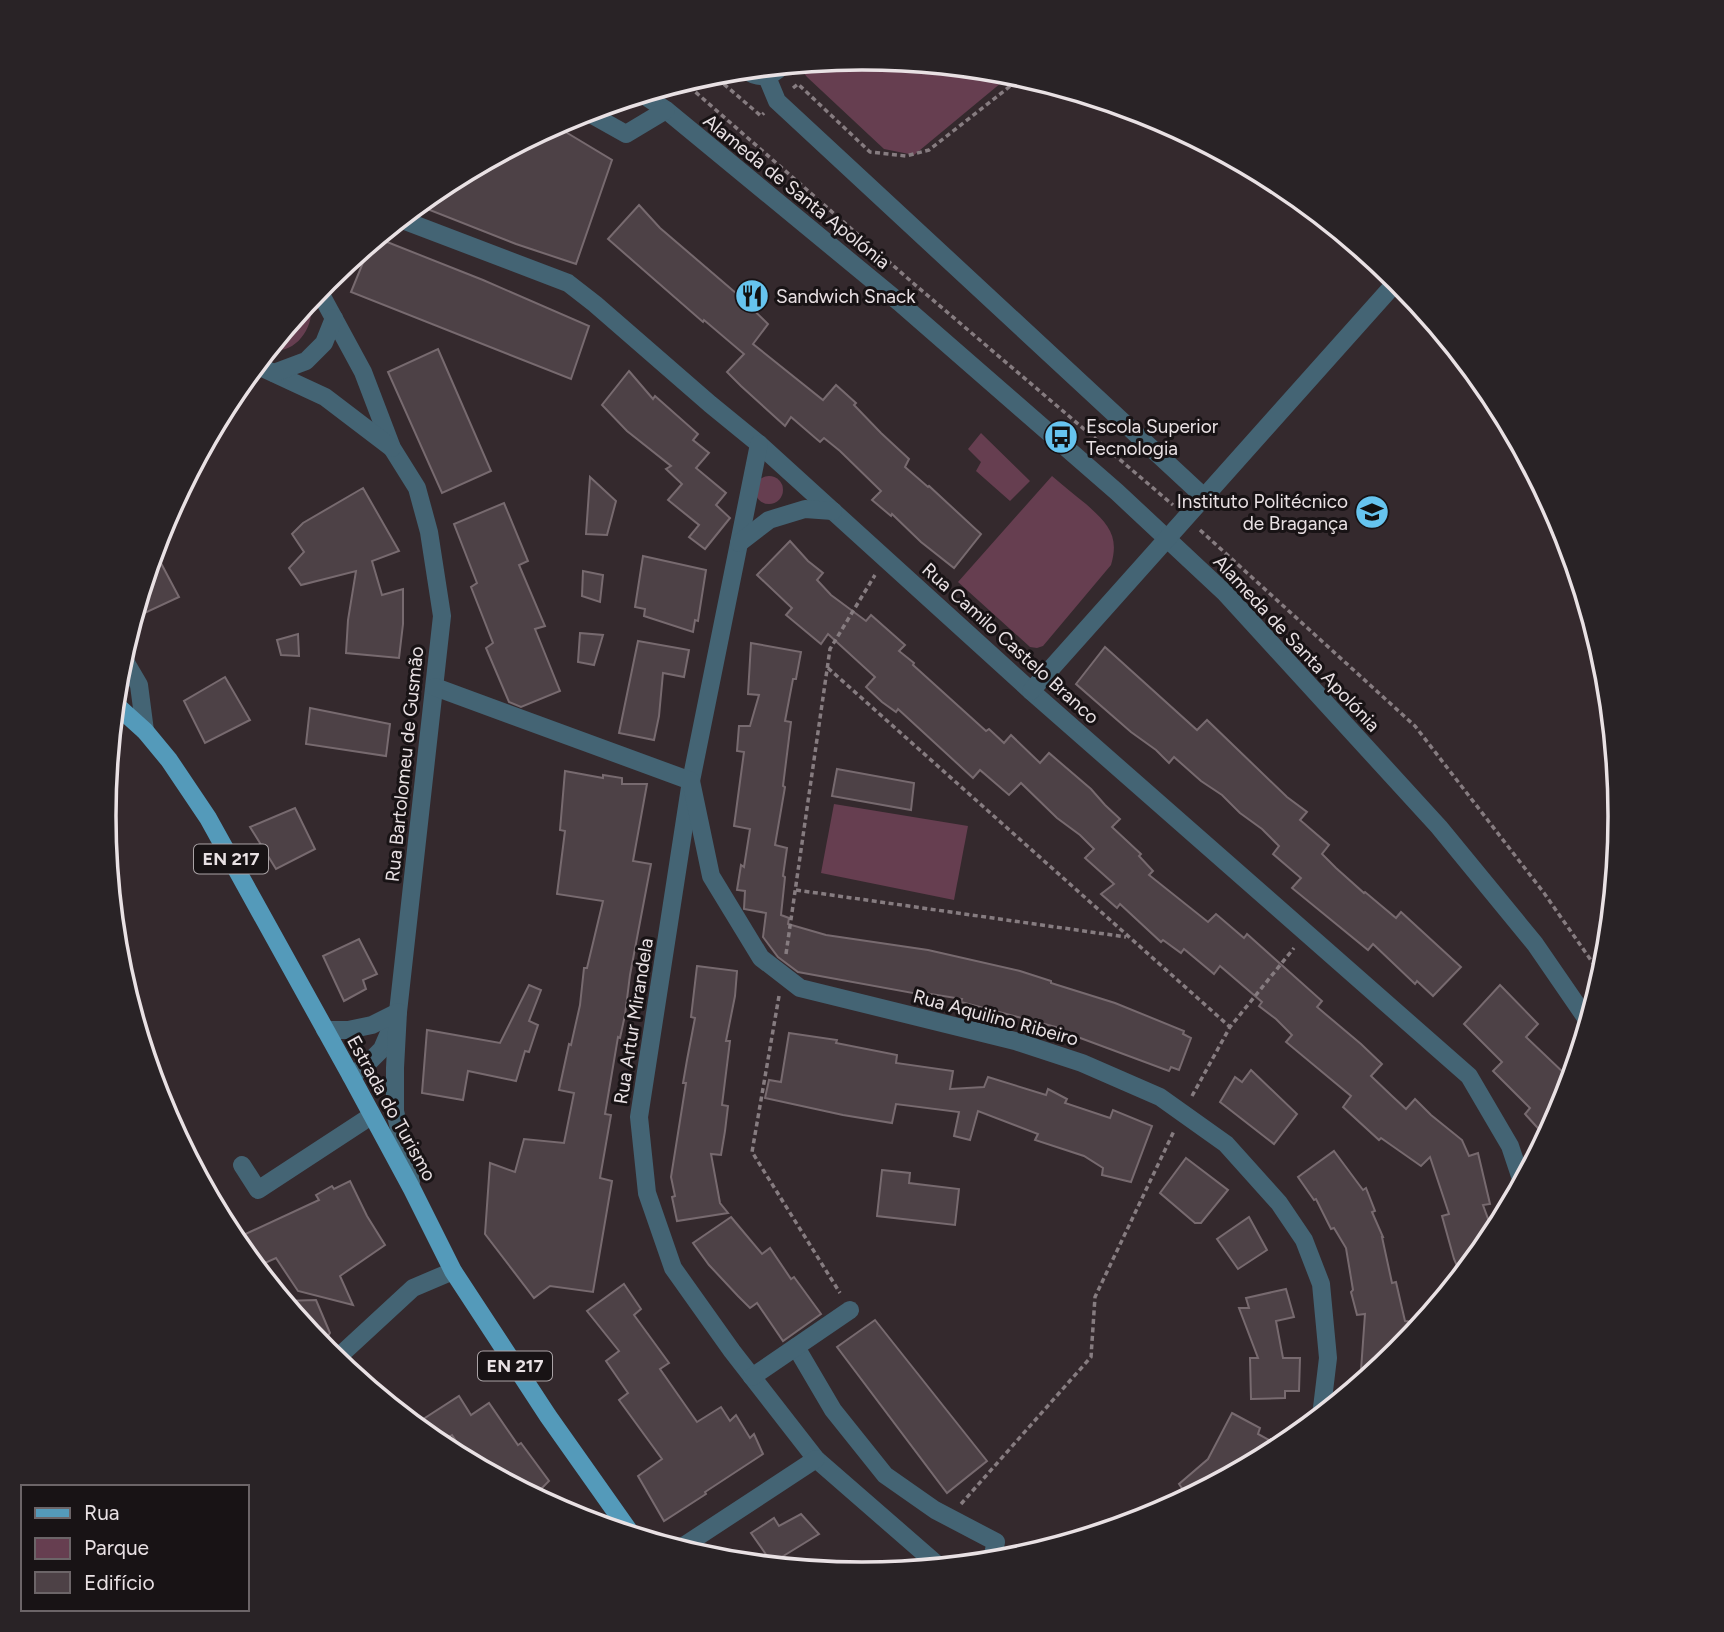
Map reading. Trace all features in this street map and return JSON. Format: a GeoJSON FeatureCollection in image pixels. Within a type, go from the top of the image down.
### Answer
{"type":"FeatureCollection","features":[{"type":"Feature","properties":{"kind":"main road","name":"Estrada do Turismo"},"geometry":{"type":"LineString","coordinates":[[123,711],[145,731],[169,761],[208,818],[351,1076],[453,1271],[548,1416],[623,1522]]}},
{"type":"Feature","properties":{"kind":"street"},"geometry":{"type":"LineString","coordinates":[[769,76],[767,77],[777,101],[1204,497]]}},
{"type":"Feature","properties":{"kind":"street","name":"Alameda de Santa Apolónia"},"geometry":{"type":"LineString","coordinates":[[652,101],[899,302],[1117,492],[1225,593],[1439,827],[1535,944],[1582,1012]]}},
{"type":"Feature","properties":{"kind":"street"},"geometry":{"type":"LineString","coordinates":[[599,119],[626,134],[666,110]]}},
{"type":"Feature","properties":{"kind":"street","name":"Rua Camilo Castelo Branco"},"geometry":{"type":"LineString","coordinates":[[410,223],[568,283],[759,444],[1031,691],[1469,1076],[1510,1146],[1518,1170]]}},
{"type":"Feature","properties":{"kind":"street"},"geometry":{"type":"LineString","coordinates":[[1031,691],[1390,288]]}},
{"type":"Feature","properties":{"kind":"street","name":"Rua Bartolomeu de Gusmão"},"geometry":{"type":"LineString","coordinates":[[324,299],[363,372],[392,448],[417,488],[429,532],[442,615],[398,1012],[382,1049],[351,1076]]}},
{"type":"Feature","properties":{"kind":"street"},"geometry":{"type":"LineString","coordinates":[[274,373],[306,361],[324,342],[334,318]]}},
{"type":"Feature","properties":{"kind":"street","name":"Rua Bartolomeu de Gusmão"},"geometry":{"type":"LineString","coordinates":[[265,369],[325,397],[392,448]]}},
{"type":"Feature","properties":{"kind":"street","name":"Rua Artur Mirandela"},"geometry":{"type":"LineString","coordinates":[[759,444],[691,781],[639,1117],[647,1194],[673,1268],[816,1459]]}},
{"type":"Feature","properties":{"kind":"street"},"geometry":{"type":"LineString","coordinates":[[739,543],[769,520],[806,509],[833,511]]}},
{"type":"Feature","properties":{"kind":"street"},"geometry":{"type":"LineString","coordinates":[[130,670],[139,685],[145,731]]}},
{"type":"Feature","properties":{"kind":"street"},"geometry":{"type":"LineString","coordinates":[[435,687],[691,781]]}},
{"type":"Feature","properties":{"kind":"street","name":"Rua Aquilino Ribeiro"},"geometry":{"type":"LineString","coordinates":[[691,781],[711,876],[761,958],[800,988],[1015,1041],[1082,1063],[1160,1097],[1226,1144],[1279,1203],[1304,1240],[1321,1284],[1328,1358],[1323,1403]]}},
{"type":"Feature","properties":{"kind":"street"},"geometry":{"type":"LineString","coordinates":[[325,1031],[372,1025],[398,1012],[395,1111],[412,1189]]}},
{"type":"Feature","properties":{"kind":"street"},"geometry":{"type":"LineString","coordinates":[[242,1165],[258,1190],[372,1116]]}},
{"type":"Feature","properties":{"kind":"street"},"geometry":{"type":"LineString","coordinates":[[343,1352],[414,1288],[453,1271]]}},
{"type":"Feature","properties":{"kind":"street"},"geometry":{"type":"LineString","coordinates":[[752,1377],[850,1310]]}},
{"type":"Feature","properties":{"kind":"street"},"geometry":{"type":"LineString","coordinates":[[796,1347],[833,1410],[885,1475],[935,1510],[996,1542],[994,1550]]}},
{"type":"Feature","properties":{"kind":"street"},"geometry":{"type":"LineString","coordinates":[[690,1542],[816,1459],[930,1558]]}},
{"type":"Feature","properties":{"kind":"path"},"geometry":{"type":"LineString","coordinates":[[723,83],[761,116],[798,84],[870,152],[906,156],[929,150],[1012,85]]}},
{"type":"Feature","properties":{"kind":"path"},"geometry":{"type":"LineString","coordinates":[[850,1310],[752,1152],[783,976],[831,649],[885,558]]}},
{"type":"Feature","properties":{"kind":"path"},"geometry":{"type":"LineString","coordinates":[[828,668],[1230,1027]]}},
{"type":"Feature","properties":{"kind":"path"},"geometry":{"type":"LineString","coordinates":[[796,890],[1128,937]]}},
{"type":"Feature","properties":{"kind":"path"},"geometry":{"type":"LineString","coordinates":[[950,1517],[1091,1357],[1095,1297],[1182,1113],[1230,1027],[1307,933]]}},
{"type":"Feature","properties":{"kind":"green space"},"geometry":{"type":"Polygon","coordinates":[[[862,70],[959,76],[1001,83],[914,155],[884,149],[804,73],[862,70]]]}},
{"type":"Feature","properties":{"kind":"green space"},"geometry":{"type":"Polygon","coordinates":[[[311,313],[301,338],[289,348],[280,350],[311,313]]]}},
{"type":"Feature","properties":{"kind":"green space"},"geometry":{"type":"Polygon","coordinates":[[[981,433],[1030,481],[1010,501],[976,471],[981,462],[968,449],[981,433]]]}},
{"type":"Feature","properties":{"kind":"green space"},"geometry":{"type":"Polygon","coordinates":[[[769,476],[779,480],[783,490],[779,500],[769,504],[759,500],[755,490],[759,480],[769,476]]]}},
{"type":"Feature","properties":{"kind":"green space"},"geometry":{"type":"Polygon","coordinates":[[[1052,476],[1100,517],[1110,530],[1114,545],[1111,565],[1043,646],[1037,648],[1030,647],[958,582],[1052,476]]]}},
{"type":"Feature","properties":{"kind":"green space"},"geometry":{"type":"Polygon","coordinates":[[[834,804],[968,826],[954,900],[821,873],[834,804]]]}},
{"type":"Feature","properties":{"kind":"building"},"geometry":{"type":"Polygon","coordinates":[[[566,132],[612,160],[576,264],[429,210],[489,170],[566,132]]]}},
{"type":"Feature","properties":{"kind":"building"},"geometry":{"type":"Polygon","coordinates":[[[639,205],[660,228],[768,324],[753,344],[823,400],[836,385],[909,459],[905,467],[981,534],[954,568],[872,500],[881,491],[840,451],[824,438],[820,442],[791,417],[785,426],[741,386],[727,372],[744,354],[608,239],[639,205]]]}},
{"type":"Feature","properties":{"kind":"building"},"geometry":{"type":"Polygon","coordinates":[[[386,242],[589,326],[571,379],[351,292],[364,261],[386,242]]]}},
{"type":"Feature","properties":{"kind":"building"},"geometry":{"type":"Polygon","coordinates":[[[438,349],[491,471],[442,493],[388,372],[438,349]]]}},
{"type":"Feature","properties":{"kind":"building"},"geometry":{"type":"Polygon","coordinates":[[[629,371],[653,399],[655,396],[698,434],[693,440],[709,453],[696,468],[726,493],[716,505],[730,518],[705,549],[689,537],[699,525],[668,500],[682,484],[666,469],[671,466],[627,431],[602,405],[629,371]]]}},
{"type":"Feature","properties":{"kind":"building"},"geometry":{"type":"Polygon","coordinates":[[[590,477],[616,501],[607,535],[586,534],[590,477]]]}},
{"type":"Feature","properties":{"kind":"building"},"geometry":{"type":"Polygon","coordinates":[[[363,488],[399,551],[372,561],[382,595],[403,589],[399,658],[346,653],[356,571],[301,585],[289,568],[304,552],[292,534],[303,523],[363,488]]]}},
{"type":"Feature","properties":{"kind":"building"},"geometry":{"type":"Polygon","coordinates":[[[504,503],[528,561],[519,565],[545,626],[535,629],[560,691],[521,707],[509,702],[486,648],[493,643],[471,587],[477,583],[454,524],[504,503]]]}},
{"type":"Feature","properties":{"kind":"building"},"geometry":{"type":"Polygon","coordinates":[[[790,541],[823,573],[817,580],[831,595],[866,621],[871,615],[905,645],[899,651],[986,731],[989,729],[1004,743],[1011,735],[1040,763],[1049,753],[1091,789],[1120,819],[1112,827],[1141,854],[1139,856],[1153,871],[1149,875],[1208,922],[1216,914],[1244,938],[1247,934],[1322,1001],[1317,1007],[1382,1064],[1371,1076],[1406,1109],[1415,1099],[1462,1140],[1469,1156],[1478,1153],[1490,1204],[1483,1205],[1488,1220],[1457,1266],[1442,1216],[1449,1214],[1430,1157],[1421,1166],[1381,1138],[1379,1140],[1343,1107],[1351,1096],[1286,1042],[1292,1035],[1259,1006],[1262,1002],[1220,966],[1214,974],[1184,949],[1181,953],[1163,940],[1161,942],[1120,904],[1117,908],[1101,894],[1114,884],[1085,858],[1094,849],[1080,835],[1057,818],[1021,783],[1009,795],[980,770],[973,778],[898,709],[896,712],[866,687],[875,677],[828,634],[821,644],[786,615],[792,608],[757,575],[790,541]]]}},
{"type":"Feature","properties":{"kind":"building"},"geometry":{"type":"Polygon","coordinates":[[[643,556],[706,570],[698,621],[695,620],[693,632],[644,616],[645,609],[635,607],[643,556]]]}},
{"type":"Feature","properties":{"kind":"building"},"geometry":{"type":"Polygon","coordinates":[[[161,563],[179,597],[144,613],[161,563]]]}},
{"type":"Feature","properties":{"kind":"building"},"geometry":{"type":"Polygon","coordinates":[[[583,571],[603,575],[600,602],[582,596],[583,571]]]}},
{"type":"Feature","properties":{"kind":"building"},"geometry":{"type":"Polygon","coordinates":[[[580,633],[603,635],[594,665],[578,662],[580,633]]]}},
{"type":"Feature","properties":{"kind":"building"},"geometry":{"type":"Polygon","coordinates":[[[298,634],[299,656],[281,655],[277,640],[298,634]]]}},
{"type":"Feature","properties":{"kind":"building"},"geometry":{"type":"Polygon","coordinates":[[[638,641],[689,650],[684,677],[663,673],[654,740],[619,733],[638,641]]]}},
{"type":"Feature","properties":{"kind":"building"},"geometry":{"type":"Polygon","coordinates":[[[751,643],[801,652],[785,721],[791,722],[785,787],[775,845],[787,848],[781,915],[789,918],[788,924],[826,935],[928,950],[1020,971],[1115,1003],[1184,1031],[1183,1034],[1191,1038],[1179,1070],[1171,1067],[1169,1071],[1056,1027],[961,1002],[962,999],[919,992],[918,994],[798,972],[778,957],[763,937],[766,913],[744,909],[745,891],[737,890],[750,829],[734,826],[744,752],[737,751],[739,726],[750,726],[759,695],[748,694],[751,643]]]}},
{"type":"Feature","properties":{"kind":"building"},"geometry":{"type":"Polygon","coordinates":[[[1105,647],[1197,730],[1207,720],[1287,797],[1307,812],[1300,820],[1329,845],[1322,854],[1336,868],[1396,918],[1401,912],[1461,967],[1433,996],[1417,981],[1415,984],[1373,944],[1368,950],[1292,888],[1301,878],[1273,854],[1279,846],[1262,829],[1174,757],[1169,763],[1076,684],[1105,647]]]}},
{"type":"Feature","properties":{"kind":"building"},"geometry":{"type":"Polygon","coordinates":[[[225,677],[250,720],[205,743],[184,701],[225,677]]]}},
{"type":"Feature","properties":{"kind":"building"},"geometry":{"type":"Polygon","coordinates":[[[310,708],[390,724],[386,756],[306,744],[310,708]]]}},
{"type":"Feature","properties":{"kind":"building"},"geometry":{"type":"Polygon","coordinates":[[[837,769],[914,783],[911,810],[832,796],[837,769]]]}},
{"type":"Feature","properties":{"kind":"building"},"geometry":{"type":"Polygon","coordinates":[[[565,771],[603,778],[603,775],[622,778],[622,784],[647,784],[633,861],[651,864],[605,1114],[611,1115],[600,1178],[612,1181],[593,1292],[550,1286],[534,1298],[485,1234],[490,1163],[515,1172],[524,1139],[564,1143],[574,1093],[559,1090],[580,1005],[584,968],[587,968],[603,901],[557,894],[565,831],[560,830],[565,771]]]}},
{"type":"Feature","properties":{"kind":"building"},"geometry":{"type":"Polygon","coordinates":[[[295,808],[315,849],[276,869],[250,827],[295,808]]]}},
{"type":"Feature","properties":{"kind":"building"},"geometry":{"type":"Polygon","coordinates":[[[359,939],[377,974],[363,980],[366,989],[344,1001],[323,956],[359,939]]]}},
{"type":"Feature","properties":{"kind":"building"},"geometry":{"type":"Polygon","coordinates":[[[697,966],[737,971],[726,1041],[730,1041],[722,1105],[728,1106],[725,1131],[721,1155],[711,1154],[720,1203],[728,1213],[677,1221],[671,1177],[686,1083],[683,1083],[695,1018],[691,1017],[697,966]]]}},
{"type":"Feature","properties":{"kind":"building"},"geometry":{"type":"Polygon","coordinates":[[[529,985],[541,990],[529,1021],[538,1025],[529,1052],[525,1051],[516,1081],[468,1071],[463,1100],[422,1093],[427,1030],[500,1043],[529,985]]]}},
{"type":"Feature","properties":{"kind":"building"},"geometry":{"type":"Polygon","coordinates":[[[1500,985],[1538,1024],[1526,1037],[1562,1071],[1539,1129],[1525,1114],[1530,1108],[1493,1071],[1502,1062],[1464,1024],[1500,985]]]}},
{"type":"Feature","properties":{"kind":"building"},"geometry":{"type":"Polygon","coordinates":[[[789,1033],[837,1040],[836,1043],[897,1055],[896,1063],[953,1071],[950,1089],[984,1087],[988,1077],[1046,1095],[1048,1089],[1067,1099],[1065,1103],[1110,1118],[1113,1110],[1152,1126],[1131,1182],[1102,1175],[1103,1168],[1084,1156],[1035,1140],[1038,1134],[978,1111],[970,1140],[954,1136],[959,1112],[896,1104],[892,1123],[765,1098],[769,1080],[781,1082],[789,1033]]]}},
{"type":"Feature","properties":{"kind":"building"},"geometry":{"type":"Polygon","coordinates":[[[1251,1070],[1297,1114],[1274,1144],[1220,1102],[1235,1077],[1242,1082],[1251,1070]]]}},
{"type":"Feature","properties":{"kind":"building"},"geometry":{"type":"Polygon","coordinates":[[[1334,1151],[1363,1190],[1366,1188],[1375,1211],[1372,1212],[1383,1237],[1392,1283],[1396,1282],[1405,1321],[1410,1322],[1361,1371],[1365,1314],[1357,1315],[1351,1292],[1353,1290],[1346,1248],[1334,1228],[1331,1229],[1316,1199],[1314,1200],[1298,1177],[1334,1151]]]}},
{"type":"Feature","properties":{"kind":"building"},"geometry":{"type":"Polygon","coordinates":[[[1186,1158],[1228,1190],[1201,1223],[1195,1223],[1160,1193],[1186,1158]]]}},
{"type":"Feature","properties":{"kind":"building"},"geometry":{"type":"Polygon","coordinates":[[[882,1170],[910,1173],[909,1183],[959,1189],[955,1225],[877,1216],[882,1170]]]}},
{"type":"Feature","properties":{"kind":"building"},"geometry":{"type":"Polygon","coordinates":[[[350,1181],[385,1245],[340,1276],[353,1305],[298,1291],[276,1258],[265,1263],[245,1234],[319,1200],[316,1195],[332,1186],[334,1189],[350,1181]]]}},
{"type":"Feature","properties":{"kind":"building"},"geometry":{"type":"Polygon","coordinates":[[[731,1217],[762,1254],[770,1248],[791,1279],[794,1277],[821,1314],[783,1341],[757,1303],[750,1308],[709,1265],[693,1243],[731,1217]]]}},
{"type":"Feature","properties":{"kind":"building"},"geometry":{"type":"Polygon","coordinates":[[[1249,1217],[1267,1250],[1238,1269],[1217,1239],[1249,1217]]]}},
{"type":"Feature","properties":{"kind":"building"},"geometry":{"type":"Polygon","coordinates":[[[624,1284],[641,1309],[634,1315],[669,1363],[660,1369],[697,1422],[721,1407],[730,1421],[736,1415],[750,1438],[754,1434],[763,1454],[664,1521],[638,1476],[662,1459],[619,1400],[628,1393],[606,1361],[619,1351],[587,1311],[624,1284]]]}},
{"type":"Feature","properties":{"kind":"building"},"geometry":{"type":"Polygon","coordinates":[[[1286,1289],[1294,1317],[1276,1321],[1283,1358],[1300,1358],[1299,1391],[1285,1391],[1285,1398],[1251,1399],[1250,1358],[1258,1358],[1239,1308],[1249,1308],[1246,1298],[1286,1289]]]}},
{"type":"Feature","properties":{"kind":"building"},"geometry":{"type":"Polygon","coordinates":[[[316,1300],[330,1333],[327,1337],[301,1308],[295,1301],[316,1300]]]}},
{"type":"Feature","properties":{"kind":"building"},"geometry":{"type":"Polygon","coordinates":[[[875,1320],[987,1461],[947,1493],[837,1347],[875,1320]]]}},
{"type":"Feature","properties":{"kind":"building"},"geometry":{"type":"Polygon","coordinates":[[[459,1396],[471,1415],[489,1403],[518,1445],[521,1443],[549,1481],[541,1489],[532,1485],[489,1462],[456,1441],[452,1435],[449,1437],[424,1419],[459,1396]]]}},
{"type":"Feature","properties":{"kind":"building"},"geometry":{"type":"Polygon","coordinates":[[[1232,1413],[1260,1428],[1258,1434],[1269,1440],[1183,1489],[1179,1484],[1208,1459],[1232,1413]]]}},
{"type":"Feature","properties":{"kind":"building"},"geometry":{"type":"Polygon","coordinates":[[[801,1514],[819,1534],[781,1557],[767,1556],[751,1533],[774,1518],[779,1526],[801,1514]]]}},
{"type":"Feature","properties":{"kind":"place","name":"Sandwich Snack"},"geometry":{"type":"Point","coordinates":[752,296]}},
{"type":"Feature","properties":{"kind":"place","name":"Escola Superior Tecnologia"},"geometry":{"type":"Point","coordinates":[1061,437]}},
{"type":"Feature","properties":{"kind":"place","name":"Instituto Politécnico de Bragança"},"geometry":{"type":"Point","coordinates":[1372,512]}}]}
